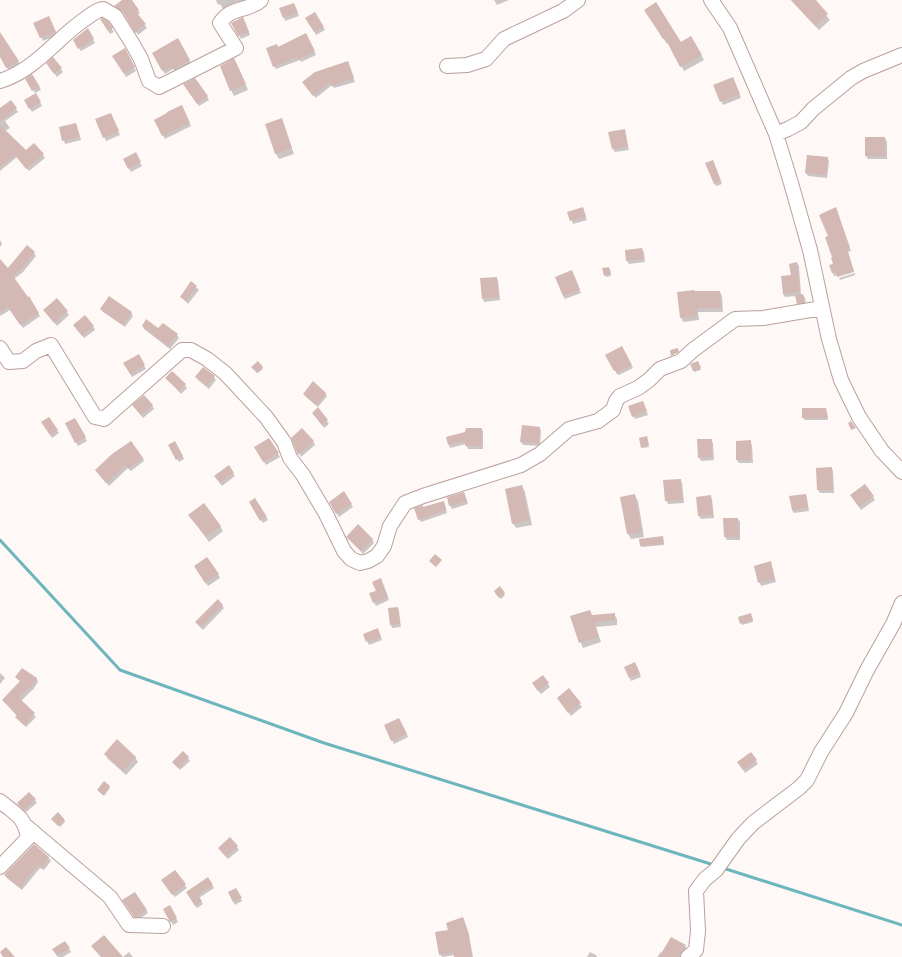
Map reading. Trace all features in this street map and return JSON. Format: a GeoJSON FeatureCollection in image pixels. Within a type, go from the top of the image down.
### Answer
{"type":"FeatureCollection","features":[{"type":"Feature","properties":{"kind":"street"},"geometry":{"type":"LineString","coordinates":[[0,82],[30,66],[75,26],[108,4],[142,59],[149,81],[159,87],[236,48],[220,23],[223,18],[233,11],[250,6],[261,0]]}},
{"type":"Feature","properties":{"kind":"street"},"geometry":{"type":"LineString","coordinates":[[447,66],[467,65],[486,59],[504,39],[563,10],[578,0]]}},
{"type":"Feature","properties":{"kind":"street"},"geometry":{"type":"LineString","coordinates":[[711,0],[730,28],[776,134],[808,243],[829,339],[841,380],[859,417],[882,451],[902,472]]}},
{"type":"Feature","properties":{"kind":"street"},"geometry":{"type":"LineString","coordinates":[[776,134],[801,122],[813,109],[851,78],[902,55]]}},
{"type":"Feature","properties":{"kind":"street"},"geometry":{"type":"LineString","coordinates":[[0,348],[10,362],[23,361],[36,351],[51,345],[94,417],[104,420],[182,350],[191,350],[207,359],[225,373],[270,423],[284,442],[290,458],[302,474],[326,514],[344,551],[351,559],[360,563],[377,556],[384,546],[390,526],[405,503],[521,465],[540,454],[569,429],[598,421],[613,410],[616,401],[620,396],[638,388],[660,369],[681,361],[693,350],[735,319],[763,318],[822,308]]}},
{"type":"Feature","properties":{"kind":"street"},"geometry":{"type":"LineString","coordinates":[[688,957],[696,950],[698,931],[696,891],[705,879],[716,870],[726,858],[732,845],[753,823],[799,788],[807,780],[821,752],[846,713],[867,670],[893,624],[902,603]]}},
{"type":"Feature","properties":{"kind":"street"},"geometry":{"type":"LineString","coordinates":[[0,801],[18,814],[26,826],[110,897],[129,925],[163,926]]}},
{"type":"Feature","properties":{"kind":"street"},"geometry":{"type":"LineString","coordinates":[[0,867],[28,838],[26,826]]}},
{"type":"Feature","properties":{"kind":"building"},"geometry":{"type":"Polygon","coordinates":[[[122,0],[132,0],[139,10],[136,12],[146,24],[135,33],[122,11],[114,6],[122,0]]]}},
{"type":"Feature","properties":{"kind":"building"},"geometry":{"type":"Polygon","coordinates":[[[791,0],[816,0],[828,14],[815,26],[791,0]]]}},
{"type":"Feature","properties":{"kind":"building"},"geometry":{"type":"Polygon","coordinates":[[[656,2],[681,42],[691,36],[702,55],[680,67],[665,38],[663,39],[644,10],[656,2]]]}},
{"type":"Feature","properties":{"kind":"building"},"geometry":{"type":"Polygon","coordinates":[[[294,3],[298,13],[283,18],[279,8],[294,3]]]}},
{"type":"Feature","properties":{"kind":"building"},"geometry":{"type":"Polygon","coordinates":[[[315,12],[324,27],[314,32],[305,18],[315,12]]]}},
{"type":"Feature","properties":{"kind":"building"},"geometry":{"type":"Polygon","coordinates":[[[49,16],[56,32],[40,38],[33,23],[49,16]]]}},
{"type":"Feature","properties":{"kind":"building"},"geometry":{"type":"Polygon","coordinates":[[[243,17],[249,32],[238,36],[231,23],[243,17]]]}},
{"type":"Feature","properties":{"kind":"building"},"geometry":{"type":"Polygon","coordinates":[[[102,18],[109,22],[113,28],[108,31],[100,19],[102,18]]]}},
{"type":"Feature","properties":{"kind":"building"},"geometry":{"type":"Polygon","coordinates":[[[88,28],[94,39],[78,49],[73,40],[88,28]]]}},
{"type":"Feature","properties":{"kind":"building"},"geometry":{"type":"Polygon","coordinates":[[[0,32],[19,61],[6,68],[0,57],[0,32]]]}},
{"type":"Feature","properties":{"kind":"building"},"geometry":{"type":"Polygon","coordinates":[[[306,33],[315,51],[298,60],[297,57],[273,67],[266,48],[277,44],[278,47],[306,33]]]}},
{"type":"Feature","properties":{"kind":"building"},"geometry":{"type":"Polygon","coordinates":[[[178,38],[190,60],[172,69],[170,67],[162,71],[152,53],[178,38]]]}},
{"type":"Feature","properties":{"kind":"building"},"geometry":{"type":"Polygon","coordinates":[[[125,48],[135,67],[124,74],[112,56],[125,48]]]}},
{"type":"Feature","properties":{"kind":"building"},"geometry":{"type":"Polygon","coordinates":[[[53,57],[62,68],[54,74],[46,63],[53,57]]]}},
{"type":"Feature","properties":{"kind":"building"},"geometry":{"type":"Polygon","coordinates":[[[234,58],[246,84],[230,91],[220,66],[234,58]]]}},
{"type":"Feature","properties":{"kind":"building"},"geometry":{"type":"Polygon","coordinates":[[[348,61],[354,78],[331,86],[330,82],[313,96],[302,82],[315,72],[348,61]]]}},
{"type":"Feature","properties":{"kind":"building"},"geometry":{"type":"Polygon","coordinates":[[[32,74],[40,87],[32,91],[25,79],[32,74]]]}},
{"type":"Feature","properties":{"kind":"building"},"geometry":{"type":"Polygon","coordinates":[[[733,77],[740,94],[720,102],[713,85],[733,77]]]}},
{"type":"Feature","properties":{"kind":"building"},"geometry":{"type":"Polygon","coordinates":[[[195,78],[208,96],[197,104],[183,84],[195,78]]]}},
{"type":"Feature","properties":{"kind":"building"},"geometry":{"type":"Polygon","coordinates":[[[36,93],[41,102],[29,109],[24,100],[36,93]]]}},
{"type":"Feature","properties":{"kind":"building"},"geometry":{"type":"Polygon","coordinates":[[[11,100],[17,108],[0,121],[0,108],[11,100]]]}},
{"type":"Feature","properties":{"kind":"building"},"geometry":{"type":"Polygon","coordinates":[[[182,105],[190,123],[162,136],[154,120],[182,105]]]}},
{"type":"Feature","properties":{"kind":"building"},"geometry":{"type":"Polygon","coordinates":[[[111,113],[119,131],[103,138],[95,119],[111,113]]]}},
{"type":"Feature","properties":{"kind":"building"},"geometry":{"type":"Polygon","coordinates":[[[282,118],[292,148],[275,154],[265,124],[282,118]]]}},
{"type":"Feature","properties":{"kind":"building"},"geometry":{"type":"Polygon","coordinates":[[[76,123],[80,137],[62,141],[59,127],[76,123]]]}},
{"type":"Feature","properties":{"kind":"building"},"geometry":{"type":"Polygon","coordinates":[[[0,125],[26,150],[34,143],[44,154],[26,169],[15,155],[0,167],[0,125]]]}},
{"type":"Feature","properties":{"kind":"building"},"geometry":{"type":"Polygon","coordinates":[[[625,129],[628,146],[612,149],[608,132],[625,129]]]}},
{"type":"Feature","properties":{"kind":"building"},"geometry":{"type":"Polygon","coordinates":[[[865,137],[885,137],[885,156],[865,156],[865,137]]]}},
{"type":"Feature","properties":{"kind":"building"},"geometry":{"type":"Polygon","coordinates":[[[136,152],[141,162],[128,169],[123,159],[136,152]]]}},
{"type":"Feature","properties":{"kind":"building"},"geometry":{"type":"Polygon","coordinates":[[[807,155],[828,157],[826,175],[805,173],[807,155]]]}},
{"type":"Feature","properties":{"kind":"building"},"geometry":{"type":"Polygon","coordinates":[[[713,160],[721,181],[714,184],[705,163],[713,160]]]}},
{"type":"Feature","properties":{"kind":"building"},"geometry":{"type":"Polygon","coordinates":[[[583,207],[586,217],[570,221],[567,212],[583,207]]]}},
{"type":"Feature","properties":{"kind":"building"},"geometry":{"type":"Polygon","coordinates":[[[836,207],[850,248],[847,249],[854,272],[837,277],[836,272],[832,273],[829,265],[833,264],[825,237],[828,236],[819,215],[836,207]]]}},
{"type":"Feature","properties":{"kind":"building"},"geometry":{"type":"Polygon","coordinates":[[[27,245],[35,252],[13,276],[28,297],[29,296],[39,313],[20,325],[8,307],[0,312],[0,259],[8,268],[27,245]]]}},
{"type":"Feature","properties":{"kind":"building"},"geometry":{"type":"Polygon","coordinates":[[[642,248],[644,259],[626,261],[625,250],[642,248]]]}},
{"type":"Feature","properties":{"kind":"building"},"geometry":{"type":"Polygon","coordinates":[[[797,262],[800,292],[783,294],[781,276],[791,275],[789,264],[797,262]]]}},
{"type":"Feature","properties":{"kind":"building"},"geometry":{"type":"Polygon","coordinates":[[[609,267],[611,274],[604,276],[602,268],[609,267]]]}},
{"type":"Feature","properties":{"kind":"building"},"geometry":{"type":"Polygon","coordinates":[[[572,270],[580,290],[563,296],[555,277],[572,270]]]}},
{"type":"Feature","properties":{"kind":"building"},"geometry":{"type":"Polygon","coordinates":[[[497,277],[499,297],[482,299],[480,278],[497,277]]]}},
{"type":"Feature","properties":{"kind":"building"},"geometry":{"type":"Polygon","coordinates":[[[191,281],[197,286],[186,301],[180,297],[191,281]]]}},
{"type":"Feature","properties":{"kind":"building"},"geometry":{"type":"Polygon","coordinates":[[[694,290],[720,291],[721,308],[697,308],[697,316],[680,318],[677,292],[694,290]]]}},
{"type":"Feature","properties":{"kind":"building"},"geometry":{"type":"Polygon","coordinates":[[[803,294],[805,302],[797,304],[795,295],[803,294]]]}},
{"type":"Feature","properties":{"kind":"building"},"geometry":{"type":"Polygon","coordinates":[[[109,296],[132,312],[123,325],[100,309],[109,296]]]}},
{"type":"Feature","properties":{"kind":"building"},"geometry":{"type":"Polygon","coordinates":[[[57,298],[68,311],[54,323],[43,310],[57,298]]]}},
{"type":"Feature","properties":{"kind":"building"},"geometry":{"type":"Polygon","coordinates":[[[85,315],[94,326],[82,336],[73,325],[85,315]]]}},
{"type":"Feature","properties":{"kind":"building"},"geometry":{"type":"Polygon","coordinates":[[[146,319],[158,328],[163,323],[178,334],[168,347],[142,326],[146,319]]]}},
{"type":"Feature","properties":{"kind":"building"},"geometry":{"type":"Polygon","coordinates":[[[622,346],[632,365],[616,373],[605,355],[622,346]]]}},
{"type":"Feature","properties":{"kind":"building"},"geometry":{"type":"Polygon","coordinates":[[[678,348],[679,352],[671,356],[670,350],[678,348]]]}},
{"type":"Feature","properties":{"kind":"building"},"geometry":{"type":"Polygon","coordinates":[[[139,354],[145,365],[130,374],[123,363],[139,354]]]}},
{"type":"Feature","properties":{"kind":"building"},"geometry":{"type":"Polygon","coordinates":[[[258,361],[263,367],[257,373],[251,367],[258,361]]]}},
{"type":"Feature","properties":{"kind":"building"},"geometry":{"type":"Polygon","coordinates":[[[698,361],[701,368],[693,371],[690,364],[698,361]]]}},
{"type":"Feature","properties":{"kind":"building"},"geometry":{"type":"Polygon","coordinates":[[[203,367],[215,376],[207,386],[195,377],[203,367]]]}},
{"type":"Feature","properties":{"kind":"building"},"geometry":{"type":"Polygon","coordinates":[[[172,371],[186,384],[179,391],[165,378],[172,371]]]}},
{"type":"Feature","properties":{"kind":"building"},"geometry":{"type":"Polygon","coordinates":[[[313,381],[326,393],[316,405],[303,394],[313,381]]]}},
{"type":"Feature","properties":{"kind":"building"},"geometry":{"type":"Polygon","coordinates":[[[144,395],[153,405],[141,415],[132,405],[144,395]]]}},
{"type":"Feature","properties":{"kind":"building"},"geometry":{"type":"Polygon","coordinates":[[[643,401],[647,411],[632,417],[628,406],[643,401]]]}},
{"type":"Feature","properties":{"kind":"building"},"geometry":{"type":"Polygon","coordinates":[[[318,407],[328,420],[322,425],[312,413],[318,407]]]}},
{"type":"Feature","properties":{"kind":"building"},"geometry":{"type":"Polygon","coordinates":[[[802,408],[826,408],[828,418],[802,418],[802,408]]]}},
{"type":"Feature","properties":{"kind":"building"},"geometry":{"type":"Polygon","coordinates":[[[49,417],[58,430],[50,435],[41,422],[49,417]]]}},
{"type":"Feature","properties":{"kind":"building"},"geometry":{"type":"Polygon","coordinates":[[[75,418],[86,437],[75,443],[65,423],[75,418]]]}},
{"type":"Feature","properties":{"kind":"building"},"geometry":{"type":"Polygon","coordinates":[[[851,421],[856,428],[851,430],[848,423],[851,421]]]}},
{"type":"Feature","properties":{"kind":"building"},"geometry":{"type":"Polygon","coordinates":[[[522,425],[540,427],[539,443],[520,442],[522,425]]]}},
{"type":"Feature","properties":{"kind":"building"},"geometry":{"type":"Polygon","coordinates":[[[302,428],[314,441],[298,455],[291,438],[302,428]]]}},
{"type":"Feature","properties":{"kind":"building"},"geometry":{"type":"Polygon","coordinates":[[[466,428],[482,428],[482,446],[465,446],[465,441],[448,445],[446,437],[465,432],[466,428]]]}},
{"type":"Feature","properties":{"kind":"building"},"geometry":{"type":"Polygon","coordinates":[[[647,436],[649,445],[641,448],[639,438],[647,436]]]}},
{"type":"Feature","properties":{"kind":"building"},"geometry":{"type":"Polygon","coordinates":[[[269,438],[279,453],[263,462],[254,447],[269,438]]]}},
{"type":"Feature","properties":{"kind":"building"},"geometry":{"type":"Polygon","coordinates":[[[697,439],[712,439],[712,457],[698,458],[697,439]]]}},
{"type":"Feature","properties":{"kind":"building"},"geometry":{"type":"Polygon","coordinates":[[[751,440],[751,460],[736,460],[736,441],[751,440]]]}},
{"type":"Feature","properties":{"kind":"building"},"geometry":{"type":"Polygon","coordinates":[[[131,441],[143,458],[128,469],[126,465],[106,483],[95,470],[112,454],[131,441]]]}},
{"type":"Feature","properties":{"kind":"building"},"geometry":{"type":"Polygon","coordinates":[[[175,441],[183,456],[176,460],[168,445],[175,441]]]}},
{"type":"Feature","properties":{"kind":"building"},"geometry":{"type":"Polygon","coordinates":[[[229,465],[234,473],[220,483],[214,476],[229,465]]]}},
{"type":"Feature","properties":{"kind":"building"},"geometry":{"type":"Polygon","coordinates":[[[832,467],[833,490],[817,490],[816,468],[832,467]]]}},
{"type":"Feature","properties":{"kind":"building"},"geometry":{"type":"Polygon","coordinates":[[[681,479],[682,500],[665,501],[663,480],[681,479]]]}},
{"type":"Feature","properties":{"kind":"building"},"geometry":{"type":"Polygon","coordinates":[[[865,484],[874,496],[859,507],[850,495],[865,484]]]}},
{"type":"Feature","properties":{"kind":"building"},"geometry":{"type":"Polygon","coordinates":[[[522,485],[529,520],[512,524],[505,489],[522,485]]]}},
{"type":"Feature","properties":{"kind":"building"},"geometry":{"type":"Polygon","coordinates":[[[344,491],[352,504],[336,514],[329,502],[344,491]]]}},
{"type":"Feature","properties":{"kind":"building"},"geometry":{"type":"Polygon","coordinates":[[[464,492],[467,501],[449,506],[447,497],[464,492]]]}},
{"type":"Feature","properties":{"kind":"building"},"geometry":{"type":"Polygon","coordinates":[[[635,494],[642,532],[627,534],[620,497],[635,494]]]}},
{"type":"Feature","properties":{"kind":"building"},"geometry":{"type":"Polygon","coordinates":[[[806,494],[808,508],[792,510],[789,496],[806,494]]]}},
{"type":"Feature","properties":{"kind":"building"},"geometry":{"type":"Polygon","coordinates":[[[711,495],[713,515],[698,516],[696,497],[711,495]]]}},
{"type":"Feature","properties":{"kind":"building"},"geometry":{"type":"Polygon","coordinates":[[[255,498],[267,517],[260,521],[249,502],[255,498]]]}},
{"type":"Feature","properties":{"kind":"building"},"geometry":{"type":"Polygon","coordinates":[[[444,501],[446,510],[418,520],[414,508],[444,501]]]}},
{"type":"Feature","properties":{"kind":"building"},"geometry":{"type":"Polygon","coordinates":[[[204,503],[221,526],[206,537],[188,515],[204,503]]]}},
{"type":"Feature","properties":{"kind":"building"},"geometry":{"type":"Polygon","coordinates":[[[723,518],[738,518],[739,537],[724,537],[723,518]]]}},
{"type":"Feature","properties":{"kind":"building"},"geometry":{"type":"Polygon","coordinates":[[[358,524],[373,539],[361,551],[346,537],[358,524]]]}},
{"type":"Feature","properties":{"kind":"building"},"geometry":{"type":"Polygon","coordinates":[[[663,536],[664,544],[640,546],[639,539],[663,536]]]}},
{"type":"Feature","properties":{"kind":"building"},"geometry":{"type":"Polygon","coordinates":[[[435,554],[442,560],[436,567],[429,561],[435,554]]]}},
{"type":"Feature","properties":{"kind":"building"},"geometry":{"type":"Polygon","coordinates":[[[207,557],[219,574],[205,583],[194,566],[207,557]]]}},
{"type":"Feature","properties":{"kind":"building"},"geometry":{"type":"Polygon","coordinates":[[[771,561],[775,579],[758,583],[754,566],[771,561]]]}},
{"type":"Feature","properties":{"kind":"building"},"geometry":{"type":"Polygon","coordinates":[[[381,578],[388,597],[373,603],[369,593],[376,591],[372,582],[381,578]]]}},
{"type":"Feature","properties":{"kind":"building"},"geometry":{"type":"Polygon","coordinates":[[[500,586],[505,593],[499,598],[494,591],[500,586]]]}},
{"type":"Feature","properties":{"kind":"building"},"geometry":{"type":"Polygon","coordinates":[[[218,599],[223,605],[201,627],[195,622],[218,599]]]}},
{"type":"Feature","properties":{"kind":"building"},"geometry":{"type":"Polygon","coordinates":[[[398,607],[400,624],[390,625],[388,608],[398,607]]]}},
{"type":"Feature","properties":{"kind":"building"},"geometry":{"type":"Polygon","coordinates":[[[590,610],[592,615],[615,613],[615,620],[594,622],[599,637],[579,643],[570,616],[590,610]]]}},
{"type":"Feature","properties":{"kind":"building"},"geometry":{"type":"Polygon","coordinates":[[[751,613],[753,620],[740,624],[738,617],[751,613]]]}},
{"type":"Feature","properties":{"kind":"building"},"geometry":{"type":"Polygon","coordinates":[[[378,628],[381,637],[366,642],[363,634],[378,628]]]}},
{"type":"Feature","properties":{"kind":"building"},"geometry":{"type":"Polygon","coordinates":[[[635,662],[640,674],[629,678],[624,667],[635,662]]]}},
{"type":"Feature","properties":{"kind":"building"},"geometry":{"type":"Polygon","coordinates":[[[22,668],[37,678],[31,688],[29,687],[19,698],[35,713],[24,725],[15,717],[17,715],[2,700],[20,681],[15,677],[22,668]]]}},
{"type":"Feature","properties":{"kind":"building"},"geometry":{"type":"Polygon","coordinates":[[[543,675],[549,683],[538,691],[532,683],[543,675]]]}},
{"type":"Feature","properties":{"kind":"building"},"geometry":{"type":"Polygon","coordinates":[[[569,688],[581,703],[568,713],[557,698],[569,688]]]}},
{"type":"Feature","properties":{"kind":"building"},"geometry":{"type":"Polygon","coordinates":[[[399,718],[407,734],[391,741],[384,725],[399,718]]]}},
{"type":"Feature","properties":{"kind":"building"},"geometry":{"type":"Polygon","coordinates":[[[117,739],[136,757],[123,771],[104,754],[117,739]]]}},
{"type":"Feature","properties":{"kind":"building"},"geometry":{"type":"Polygon","coordinates":[[[183,751],[189,757],[178,768],[172,762],[183,751]]]}},
{"type":"Feature","properties":{"kind":"building"},"geometry":{"type":"Polygon","coordinates":[[[751,752],[757,760],[743,770],[737,762],[751,752]]]}},
{"type":"Feature","properties":{"kind":"building"},"geometry":{"type":"Polygon","coordinates":[[[104,781],[110,786],[103,795],[97,790],[104,781]]]}},
{"type":"Feature","properties":{"kind":"building"},"geometry":{"type":"Polygon","coordinates":[[[29,792],[36,799],[24,810],[17,803],[29,792]]]}},
{"type":"Feature","properties":{"kind":"building"},"geometry":{"type":"Polygon","coordinates":[[[58,812],[65,820],[58,826],[51,819],[58,812]]]}},
{"type":"Feature","properties":{"kind":"building"},"geometry":{"type":"Polygon","coordinates":[[[230,837],[238,846],[226,857],[218,848],[230,837]]]}},
{"type":"Feature","properties":{"kind":"building"},"geometry":{"type":"Polygon","coordinates":[[[34,844],[49,857],[42,868],[38,865],[20,888],[4,875],[34,844]]]}},
{"type":"Feature","properties":{"kind":"building"},"geometry":{"type":"Polygon","coordinates":[[[175,870],[186,884],[172,895],[161,880],[175,870]]]}},
{"type":"Feature","properties":{"kind":"building"},"geometry":{"type":"Polygon","coordinates":[[[208,877],[213,885],[198,895],[202,901],[195,906],[186,892],[208,877]]]}},
{"type":"Feature","properties":{"kind":"building"},"geometry":{"type":"Polygon","coordinates":[[[236,888],[242,898],[233,902],[228,892],[236,888]]]}},
{"type":"Feature","properties":{"kind":"building"},"geometry":{"type":"Polygon","coordinates":[[[135,892],[147,910],[134,917],[122,900],[135,892]]]}},
{"type":"Feature","properties":{"kind":"building"},"geometry":{"type":"Polygon","coordinates":[[[170,905],[177,918],[170,922],[163,909],[170,905]]]}},
{"type":"Feature","properties":{"kind":"building"},"geometry":{"type":"Polygon","coordinates":[[[463,917],[468,931],[472,957],[454,957],[453,952],[439,955],[435,932],[448,930],[446,923],[463,917]]]}},
{"type":"Feature","properties":{"kind":"building"},"geometry":{"type":"Polygon","coordinates":[[[104,935],[123,957],[101,957],[91,946],[104,935]]]}},
{"type":"Feature","properties":{"kind":"building"},"geometry":{"type":"Polygon","coordinates":[[[671,937],[686,945],[679,957],[659,957],[671,937]]]}},
{"type":"Feature","properties":{"kind":"building"},"geometry":{"type":"Polygon","coordinates":[[[65,941],[70,948],[57,956],[52,949],[65,941]]]}},
{"type":"Feature","properties":{"kind":"building"},"geometry":{"type":"Polygon","coordinates":[[[6,947],[15,957],[3,957],[0,952],[6,947]]]}},
{"type":"Feature","properties":{"kind":"waterway"},"geometry":{"type":"LineString","coordinates":[[0,540],[120,670],[324,743],[714,865]]}},
{"type":"Feature","properties":{"kind":"waterway"},"geometry":{"type":"LineString","coordinates":[[723,868],[902,925]]}}]}
